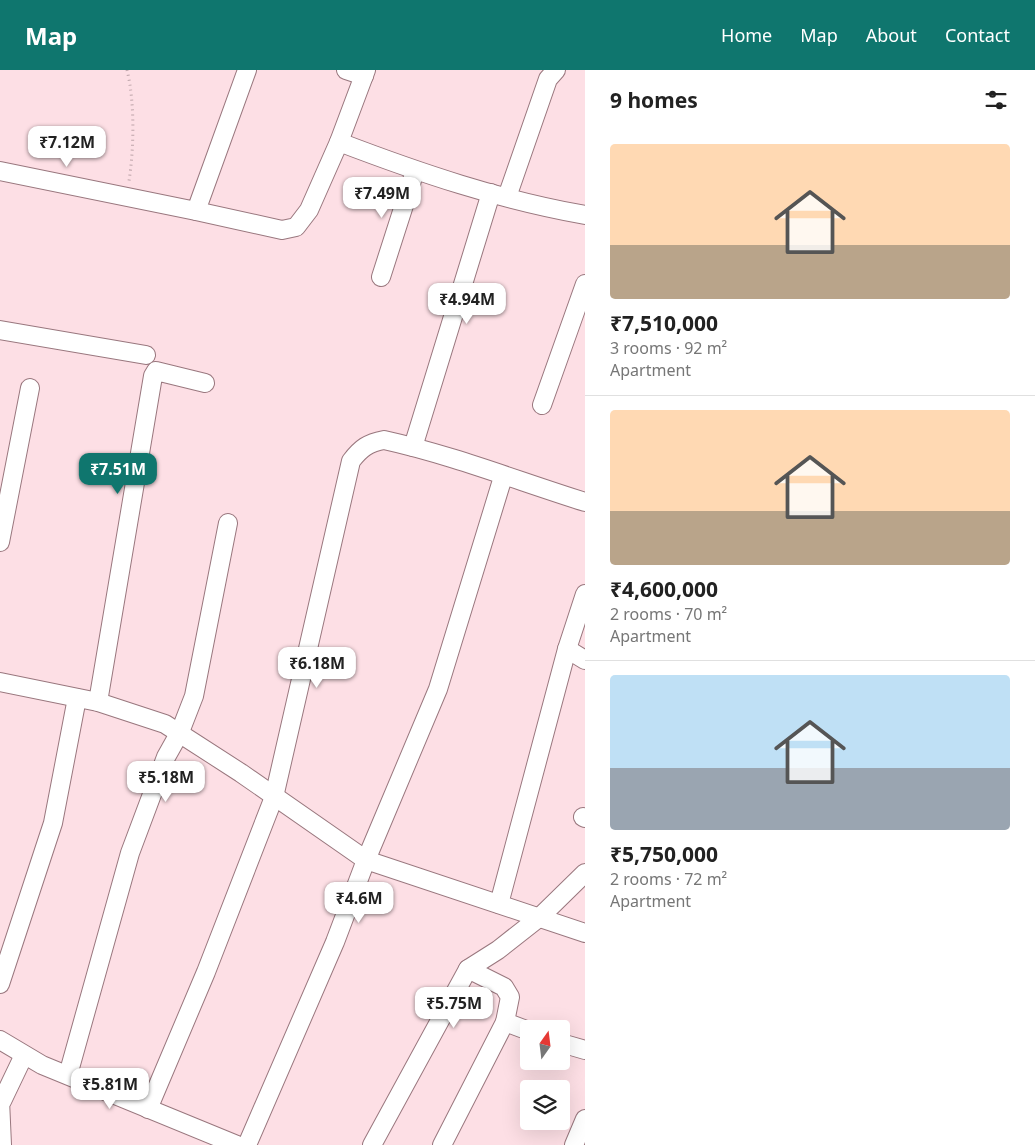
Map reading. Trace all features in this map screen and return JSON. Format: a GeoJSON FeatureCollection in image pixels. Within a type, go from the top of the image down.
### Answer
{"type":"FeatureCollection","features":[{"type":"Feature","properties":{"kind":"street"},"geometry":{"type":"LineString","coordinates":[[196,211],[248,70]]}},
{"type":"Feature","properties":{"kind":"street"},"geometry":{"type":"LineString","coordinates":[[0,171],[282,230],[296,227],[309,210],[339,142],[365,73],[346,70]]}},
{"type":"Feature","properties":{"kind":"street"},"geometry":{"type":"LineString","coordinates":[[413,447],[499,195],[548,79],[556,70]]}},
{"type":"Feature","properties":{"kind":"street"},"geometry":{"type":"LineString","coordinates":[[339,142],[414,171],[499,195],[585,215]]}},
{"type":"Feature","properties":{"kind":"street"},"geometry":{"type":"LineString","coordinates":[[381,277],[414,171]]}},
{"type":"Feature","properties":{"kind":"street"},"geometry":{"type":"LineString","coordinates":[[542,405],[585,284]]}},
{"type":"Feature","properties":{"kind":"street"},"geometry":{"type":"LineString","coordinates":[[0,330],[146,355]]}},
{"type":"Feature","properties":{"kind":"street"},"geometry":{"type":"LineString","coordinates":[[98,702],[153,376],[156,371],[205,383]]}},
{"type":"Feature","properties":{"kind":"street"},"geometry":{"type":"LineString","coordinates":[[0,542],[30,388]]}},
{"type":"Feature","properties":{"kind":"street"},"geometry":{"type":"LineString","coordinates":[[148,1109],[206,972],[274,798],[351,461],[361,449],[371,442],[384,440],[413,447],[585,502]]}},
{"type":"Feature","properties":{"kind":"street"},"geometry":{"type":"LineString","coordinates":[[247,1145],[335,942],[366,860],[438,689],[503,477]]}},
{"type":"Feature","properties":{"kind":"street"},"geometry":{"type":"LineString","coordinates":[[68,1075],[130,853],[166,757],[180,732],[194,696],[228,523]]}},
{"type":"Feature","properties":{"kind":"street"},"geometry":{"type":"LineString","coordinates":[[499,904],[567,649],[585,594]]}},
{"type":"Feature","properties":{"kind":"street"},"geometry":{"type":"LineString","coordinates":[[567,649],[585,660]]}},
{"type":"Feature","properties":{"kind":"street"},"geometry":{"type":"LineString","coordinates":[[0,682],[98,702],[165,724],[180,732],[366,860],[585,933]]}},
{"type":"Feature","properties":{"kind":"street"},"geometry":{"type":"LineString","coordinates":[[0,984],[53,823],[77,698]]}},
{"type":"Feature","properties":{"kind":"street"},"geometry":{"type":"LineString","coordinates":[[372,1145],[468,969],[498,950],[540,917],[585,873]]}},
{"type":"Feature","properties":{"kind":"street"},"geometry":{"type":"LineString","coordinates":[[442,1145],[505,1022],[510,997],[508,992],[500,985],[468,969]]}},
{"type":"Feature","properties":{"kind":"street"},"geometry":{"type":"LineString","coordinates":[[505,1022],[520,1028]]}},
{"type":"Feature","properties":{"kind":"street"},"geometry":{"type":"LineString","coordinates":[[0,1040],[24,1056],[225,1143]]}},
{"type":"Feature","properties":{"kind":"street"},"geometry":{"type":"LineString","coordinates":[[570,1046],[585,1050]]}},
{"type":"Feature","properties":{"kind":"street"},"geometry":{"type":"LineString","coordinates":[[2,1145],[1,1100],[24,1056]]}},
{"type":"Feature","properties":{"kind":"street"},"geometry":{"type":"LineString","coordinates":[[574,1145],[585,1120]]}},
{"type":"Feature","properties":{"kind":"path"},"geometry":{"type":"LineString","coordinates":[[127,70],[130,89],[132,165]]}}]}
